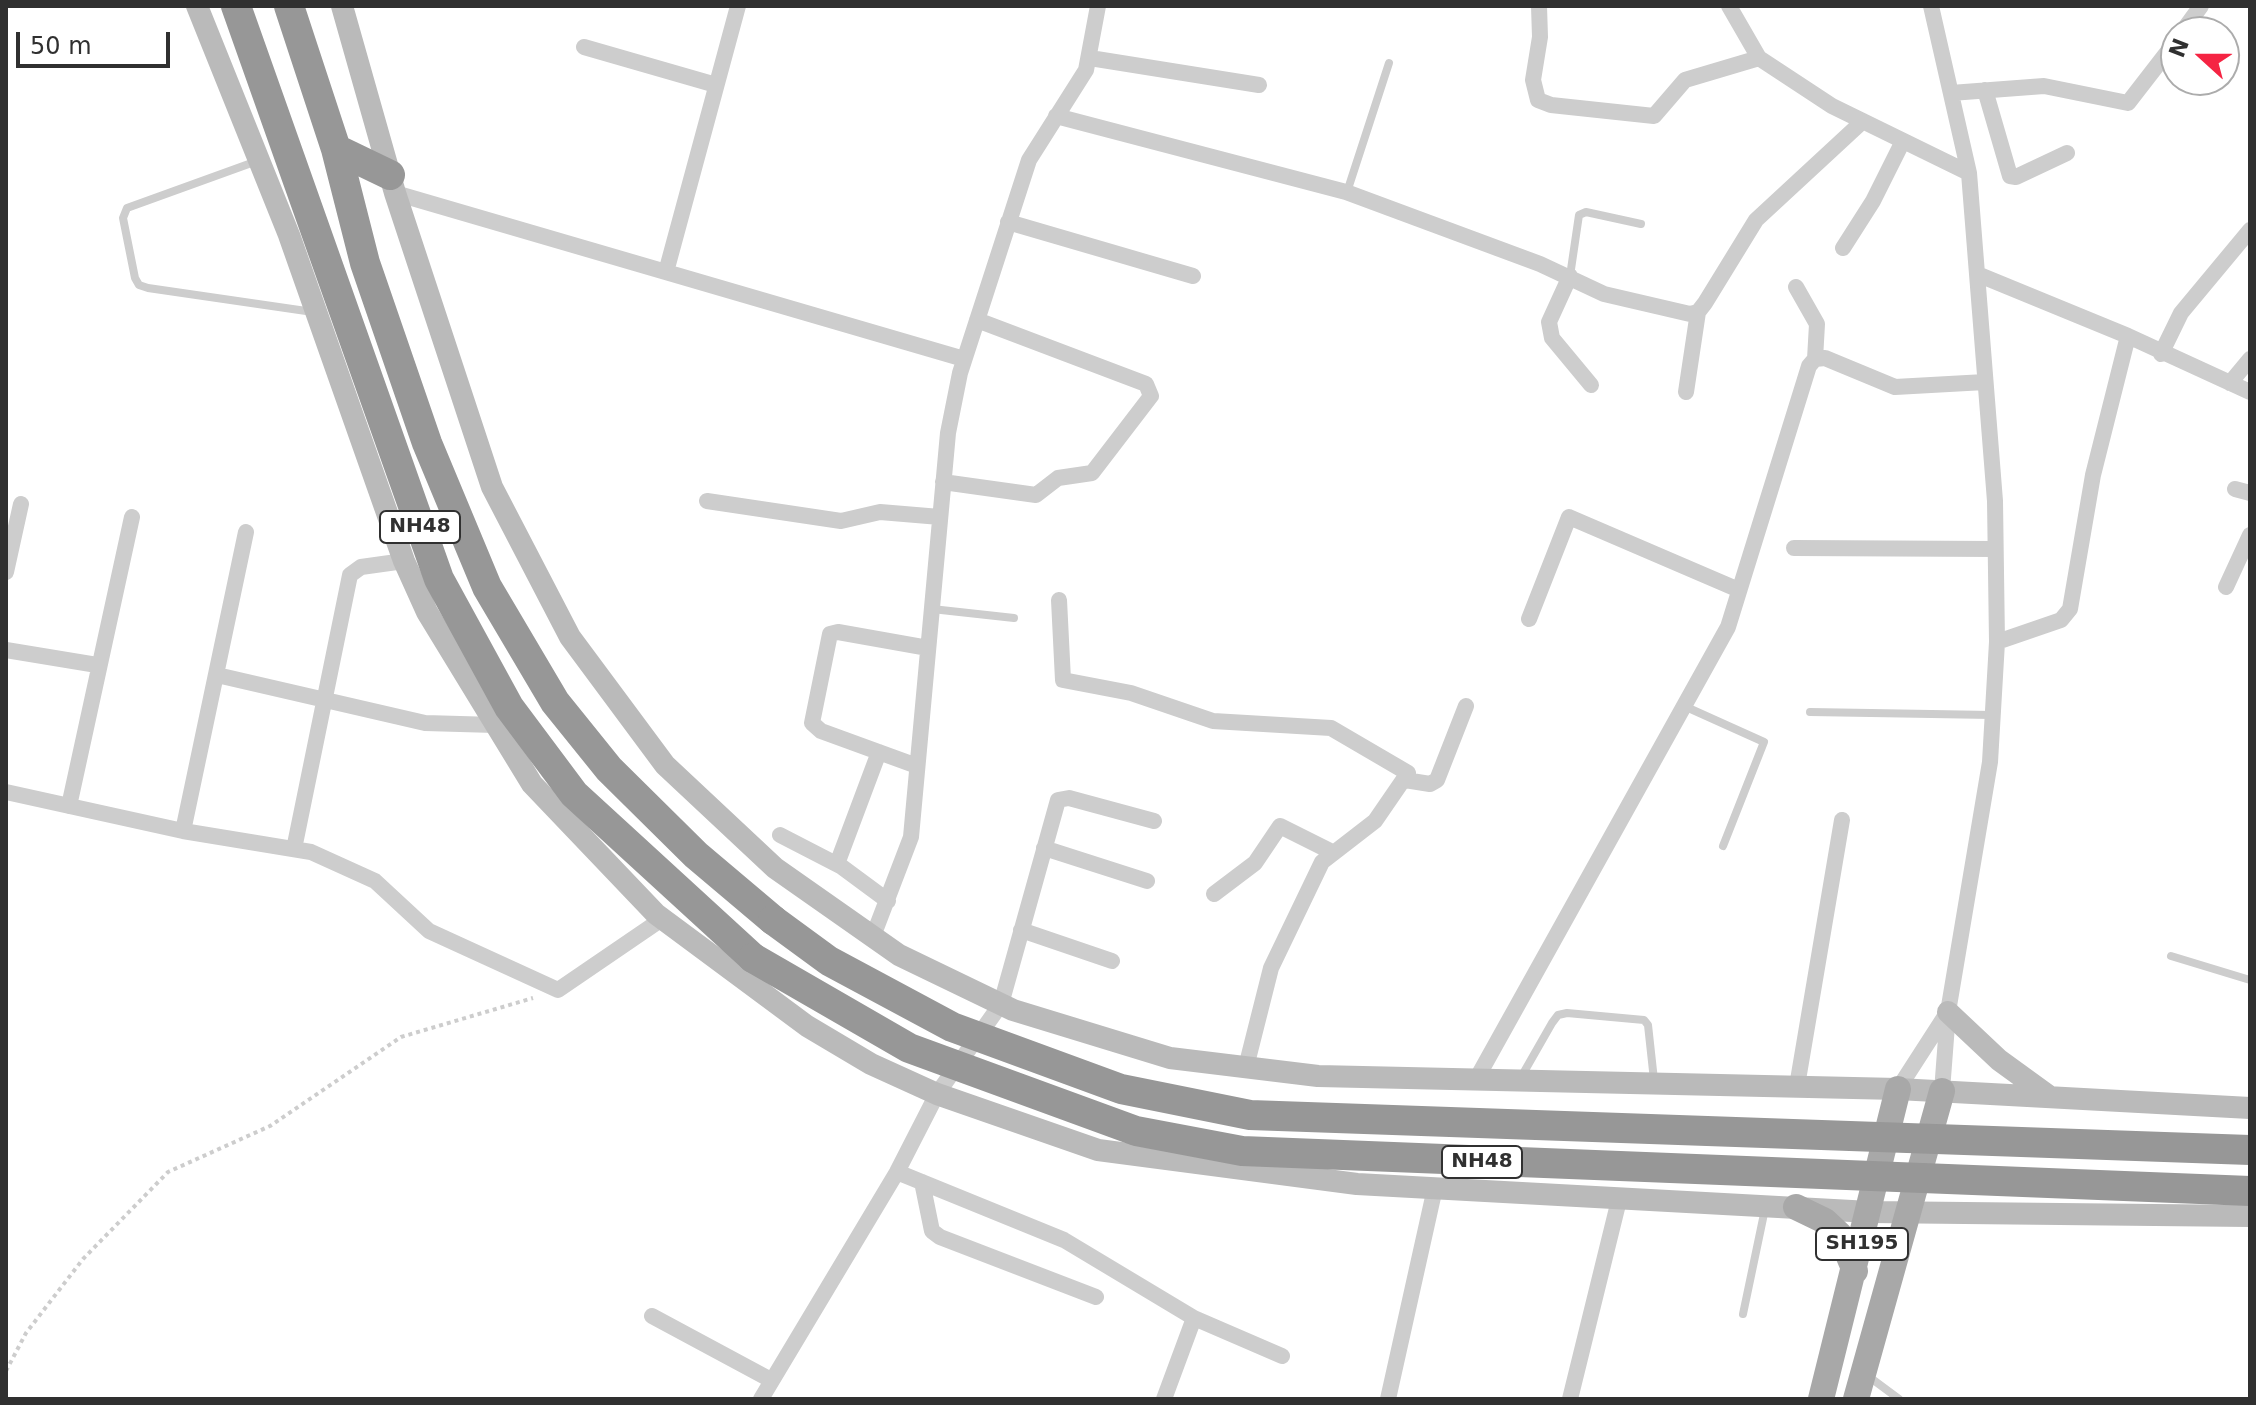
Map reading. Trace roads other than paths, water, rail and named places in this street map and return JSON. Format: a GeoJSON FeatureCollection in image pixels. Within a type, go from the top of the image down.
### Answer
{"type":"FeatureCollection","features":[{"type":"Feature","properties":{"kind":"highway","name":"NH48"},"geometry":{"type":"LineString","coordinates":[[236,6],[439,579],[509,707],[574,794],[753,958],[909,1048],[1136,1131],[1242,1151],[2250,1191]]}},
{"type":"Feature","properties":{"kind":"highway","name":"NH48"},"geometry":{"type":"LineString","coordinates":[[289,6],[336,149],[365,263],[427,443],[487,587],[555,702],[609,769],[696,855],[773,920],[829,961],[952,1027],[1121,1089],[1250,1115],[2250,1150]]}},
{"type":"Feature","properties":{"kind":"highway"},"geometry":{"type":"LineString","coordinates":[[336,149],[392,184]]}},
{"type":"Feature","properties":{"kind":"highway"},"geometry":{"type":"LineString","coordinates":[[289,235],[301,195]]}},
{"type":"Feature","properties":{"kind":"main road","name":"SH195"},"geometry":{"type":"LineString","coordinates":[[1821,1399],[1870,1212],[1898,1089]]}},
{"type":"Feature","properties":{"kind":"main road"},"geometry":{"type":"LineString","coordinates":[[1856,1399],[1942,1091]]}},
{"type":"Feature","properties":{"kind":"main road"},"geometry":{"type":"LineString","coordinates":[[1796,1207],[1825,1221],[1840,1235],[1855,1271]]}},
{"type":"Feature","properties":{"kind":"street"},"geometry":{"type":"LineString","coordinates":[[197,6],[289,235],[404,561],[427,612],[532,784],[662,919],[807,1026],[871,1064],[930,1091],[1098,1150],[1357,1184],[1870,1212],[2250,1216]]}},
{"type":"Feature","properties":{"kind":"street"},"geometry":{"type":"LineString","coordinates":[[342,6],[392,184],[492,487],[570,637],[665,765],[775,868],[872,939],[928,971],[995,1001],[1170,1058],[1318,1076],[1898,1089],[2250,1108]]}},
{"type":"Feature","properties":{"kind":"street"},"geometry":{"type":"LineString","coordinates":[[666,272],[738,6]]}},
{"type":"Feature","properties":{"kind":"street"},"geometry":{"type":"LineString","coordinates":[[872,939],[911,837],[948,433],[964,359],[1029,160],[1078,84],[1090,58],[1098,6]]}},
{"type":"Feature","properties":{"kind":"street"},"geometry":{"type":"LineString","coordinates":[[1539,6],[1540,37],[1533,80],[1538,100],[1551,105],[1654,116],[1685,80],[1759,58]]}},
{"type":"Feature","properties":{"kind":"street"},"geometry":{"type":"LineString","coordinates":[[1729,6],[1759,58],[1832,106],[1969,173]]}},
{"type":"Feature","properties":{"kind":"street"},"geometry":{"type":"LineString","coordinates":[[1931,6],[1969,173],[1995,549],[1997,642],[1990,762],[1948,1012],[1942,1091]]}},
{"type":"Feature","properties":{"kind":"street"},"geometry":{"type":"LineString","coordinates":[[584,47],[716,85]]}},
{"type":"Feature","properties":{"kind":"street"},"geometry":{"type":"LineString","coordinates":[[1090,58],[1259,85]]}},
{"type":"Feature","properties":{"kind":"street"},"geometry":{"type":"LineString","coordinates":[[1951,93],[2044,86],[2128,103],[2160,62]]}},
{"type":"Feature","properties":{"kind":"street"},"geometry":{"type":"LineString","coordinates":[[1985,90],[2010,176],[2016,177],[2067,153]]}},
{"type":"Feature","properties":{"kind":"street"},"geometry":{"type":"LineString","coordinates":[[1056,116],[1346,192],[1540,264],[1613,297],[1690,314],[1698,312]]}},
{"type":"Feature","properties":{"kind":"street"},"geometry":{"type":"LineString","coordinates":[[1686,392],[1698,312],[1756,220],[1863,121]]}},
{"type":"Feature","properties":{"kind":"street"},"geometry":{"type":"LineString","coordinates":[[1843,248],[1878,193],[1903,141]]}},
{"type":"Feature","properties":{"kind":"street"},"geometry":{"type":"LineString","coordinates":[[392,184],[666,272],[964,359]]}},
{"type":"Feature","properties":{"kind":"street"},"geometry":{"type":"LineString","coordinates":[[1008,222],[1193,276]]}},
{"type":"Feature","properties":{"kind":"street"},"geometry":{"type":"LineString","coordinates":[[2161,354],[2181,313],[2250,230]]}},
{"type":"Feature","properties":{"kind":"street"},"geometry":{"type":"LineString","coordinates":[[1977,274],[2128,336],[2161,354],[2250,392]]}},
{"type":"Feature","properties":{"kind":"street"},"geometry":{"type":"LineString","coordinates":[[1570,276],[1549,322],[1552,338],[1591,385]]}},
{"type":"Feature","properties":{"kind":"street"},"geometry":{"type":"LineString","coordinates":[[1477,1078],[1728,627],[1809,366],[1815,359],[1817,324],[1796,287]]}},
{"type":"Feature","properties":{"kind":"street"},"geometry":{"type":"LineString","coordinates":[[943,482],[1036,495],[1058,478],[1092,473],[1151,396],[1146,384],[977,320]]}},
{"type":"Feature","properties":{"kind":"street"},"geometry":{"type":"LineString","coordinates":[[1997,642],[2061,620],[2070,609],[2093,475],[2128,336]]}},
{"type":"Feature","properties":{"kind":"street"},"geometry":{"type":"LineString","coordinates":[[1815,359],[1825,358],[1895,387],[1985,382]]}},
{"type":"Feature","properties":{"kind":"street"},"geometry":{"type":"LineString","coordinates":[[2230,383],[2250,359]]}},
{"type":"Feature","properties":{"kind":"street"},"geometry":{"type":"LineString","coordinates":[[707,501],[841,521],[880,512],[940,517]]}},
{"type":"Feature","properties":{"kind":"street"},"geometry":{"type":"LineString","coordinates":[[6,572],[21,504]]}},
{"type":"Feature","properties":{"kind":"street"},"geometry":{"type":"LineString","coordinates":[[69,806],[97,665],[132,517]]}},
{"type":"Feature","properties":{"kind":"street"},"geometry":{"type":"LineString","coordinates":[[1529,619],[1569,517],[1739,590]]}},
{"type":"Feature","properties":{"kind":"street"},"geometry":{"type":"LineString","coordinates":[[183,831],[246,532]]}},
{"type":"Feature","properties":{"kind":"street"},"geometry":{"type":"LineString","coordinates":[[2226,587],[2250,535]]}},
{"type":"Feature","properties":{"kind":"street"},"geometry":{"type":"LineString","coordinates":[[1794,548],[1995,549]]}},
{"type":"Feature","properties":{"kind":"street"},"geometry":{"type":"LineString","coordinates":[[294,849],[353,569],[404,561]]}},
{"type":"Feature","properties":{"kind":"street"},"geometry":{"type":"LineString","coordinates":[[1059,600],[1063,680],[1131,693],[1213,721],[1331,728],[1405,769],[1405,780],[1375,821],[1322,862],[1275,959],[1246,1067]]}},
{"type":"Feature","properties":{"kind":"street"},"geometry":{"type":"LineString","coordinates":[[917,766],[821,731],[812,723],[827,640],[838,632],[928,648]]}},
{"type":"Feature","properties":{"kind":"street"},"geometry":{"type":"LineString","coordinates":[[6,650],[97,665]]}},
{"type":"Feature","properties":{"kind":"street"},"geometry":{"type":"LineString","coordinates":[[217,675],[425,723],[495,725]]}},
{"type":"Feature","properties":{"kind":"street"},"geometry":{"type":"LineString","coordinates":[[1405,780],[1430,784],[1437,780],[1466,706]]}},
{"type":"Feature","properties":{"kind":"street"},"geometry":{"type":"LineString","coordinates":[[837,864],[879,752]]}},
{"type":"Feature","properties":{"kind":"street"},"geometry":{"type":"LineString","coordinates":[[6,792],[183,831],[311,852],[375,881],[429,931],[558,990],[662,919]]}},
{"type":"Feature","properties":{"kind":"street"},"geometry":{"type":"LineString","coordinates":[[761,1399],[897,1172],[930,1091],[995,1001],[1021,930],[1055,806],[1063,798],[1154,821]]}},
{"type":"Feature","properties":{"kind":"street"},"geometry":{"type":"LineString","coordinates":[[1797,1086],[1842,820]]}},
{"type":"Feature","properties":{"kind":"street"},"geometry":{"type":"LineString","coordinates":[[1214,894],[1255,863],[1280,826],[1332,852]]}},
{"type":"Feature","properties":{"kind":"street"},"geometry":{"type":"LineString","coordinates":[[780,835],[837,864],[888,901]]}},
{"type":"Feature","properties":{"kind":"street"},"geometry":{"type":"LineString","coordinates":[[1044,848],[1147,881]]}},
{"type":"Feature","properties":{"kind":"street"},"geometry":{"type":"LineString","coordinates":[[1021,930],[1112,961]]}},
{"type":"Feature","properties":{"kind":"street"},"geometry":{"type":"LineString","coordinates":[[1898,1089],[1948,1012]]}},
{"type":"Feature","properties":{"kind":"street"},"geometry":{"type":"LineString","coordinates":[[1948,1012],[1999,1060],[2050,1097]]}},
{"type":"Feature","properties":{"kind":"street"},"geometry":{"type":"LineString","coordinates":[[897,1172],[1064,1240],[1194,1318],[1282,1356]]}},
{"type":"Feature","properties":{"kind":"street"},"geometry":{"type":"LineString","coordinates":[[922,1182],[930,1225],[940,1237],[1096,1297]]}},
{"type":"Feature","properties":{"kind":"street"},"geometry":{"type":"LineString","coordinates":[[1388,1399],[1435,1188]]}},
{"type":"Feature","properties":{"kind":"street"},"geometry":{"type":"LineString","coordinates":[[1570,1399],[1620,1196]]}},
{"type":"Feature","properties":{"kind":"street"},"geometry":{"type":"LineString","coordinates":[[652,1316],[771,1380]]}},
{"type":"Feature","properties":{"kind":"street"},"geometry":{"type":"LineString","coordinates":[[1164,1399],[1194,1318]]}},
{"type":"Feature","properties":{"kind":"lane"},"geometry":{"type":"LineString","coordinates":[[1346,192],[1389,63]]}},
{"type":"Feature","properties":{"kind":"lane"},"geometry":{"type":"LineString","coordinates":[[261,160],[127,208],[123,218],[135,278],[139,285],[148,288],[317,313]]}},
{"type":"Feature","properties":{"kind":"lane"},"geometry":{"type":"LineString","coordinates":[[1570,276],[1579,215],[1586,212],[1641,224]]}},
{"type":"Feature","properties":{"kind":"lane"},"geometry":{"type":"LineString","coordinates":[[932,609],[1014,618]]}},
{"type":"Feature","properties":{"kind":"lane"},"geometry":{"type":"LineString","coordinates":[[1684,706],[1764,742],[1723,846]]}},
{"type":"Feature","properties":{"kind":"lane"},"geometry":{"type":"LineString","coordinates":[[1810,712],[1992,715]]}},
{"type":"Feature","properties":{"kind":"lane"},"geometry":{"type":"LineString","coordinates":[[2171,956],[2250,980]]}},
{"type":"Feature","properties":{"kind":"lane"},"geometry":{"type":"LineString","coordinates":[[1520,1079],[1552,1023],[1558,1015],[1567,1013],[1644,1020],[1648,1025],[1654,1083]]}},
{"type":"Feature","properties":{"kind":"lane"},"geometry":{"type":"LineString","coordinates":[[1743,1314],[1766,1205]]}},
{"type":"Feature","properties":{"kind":"lane"},"geometry":{"type":"LineString","coordinates":[[1864,1373],[1899,1399]]}}]}
